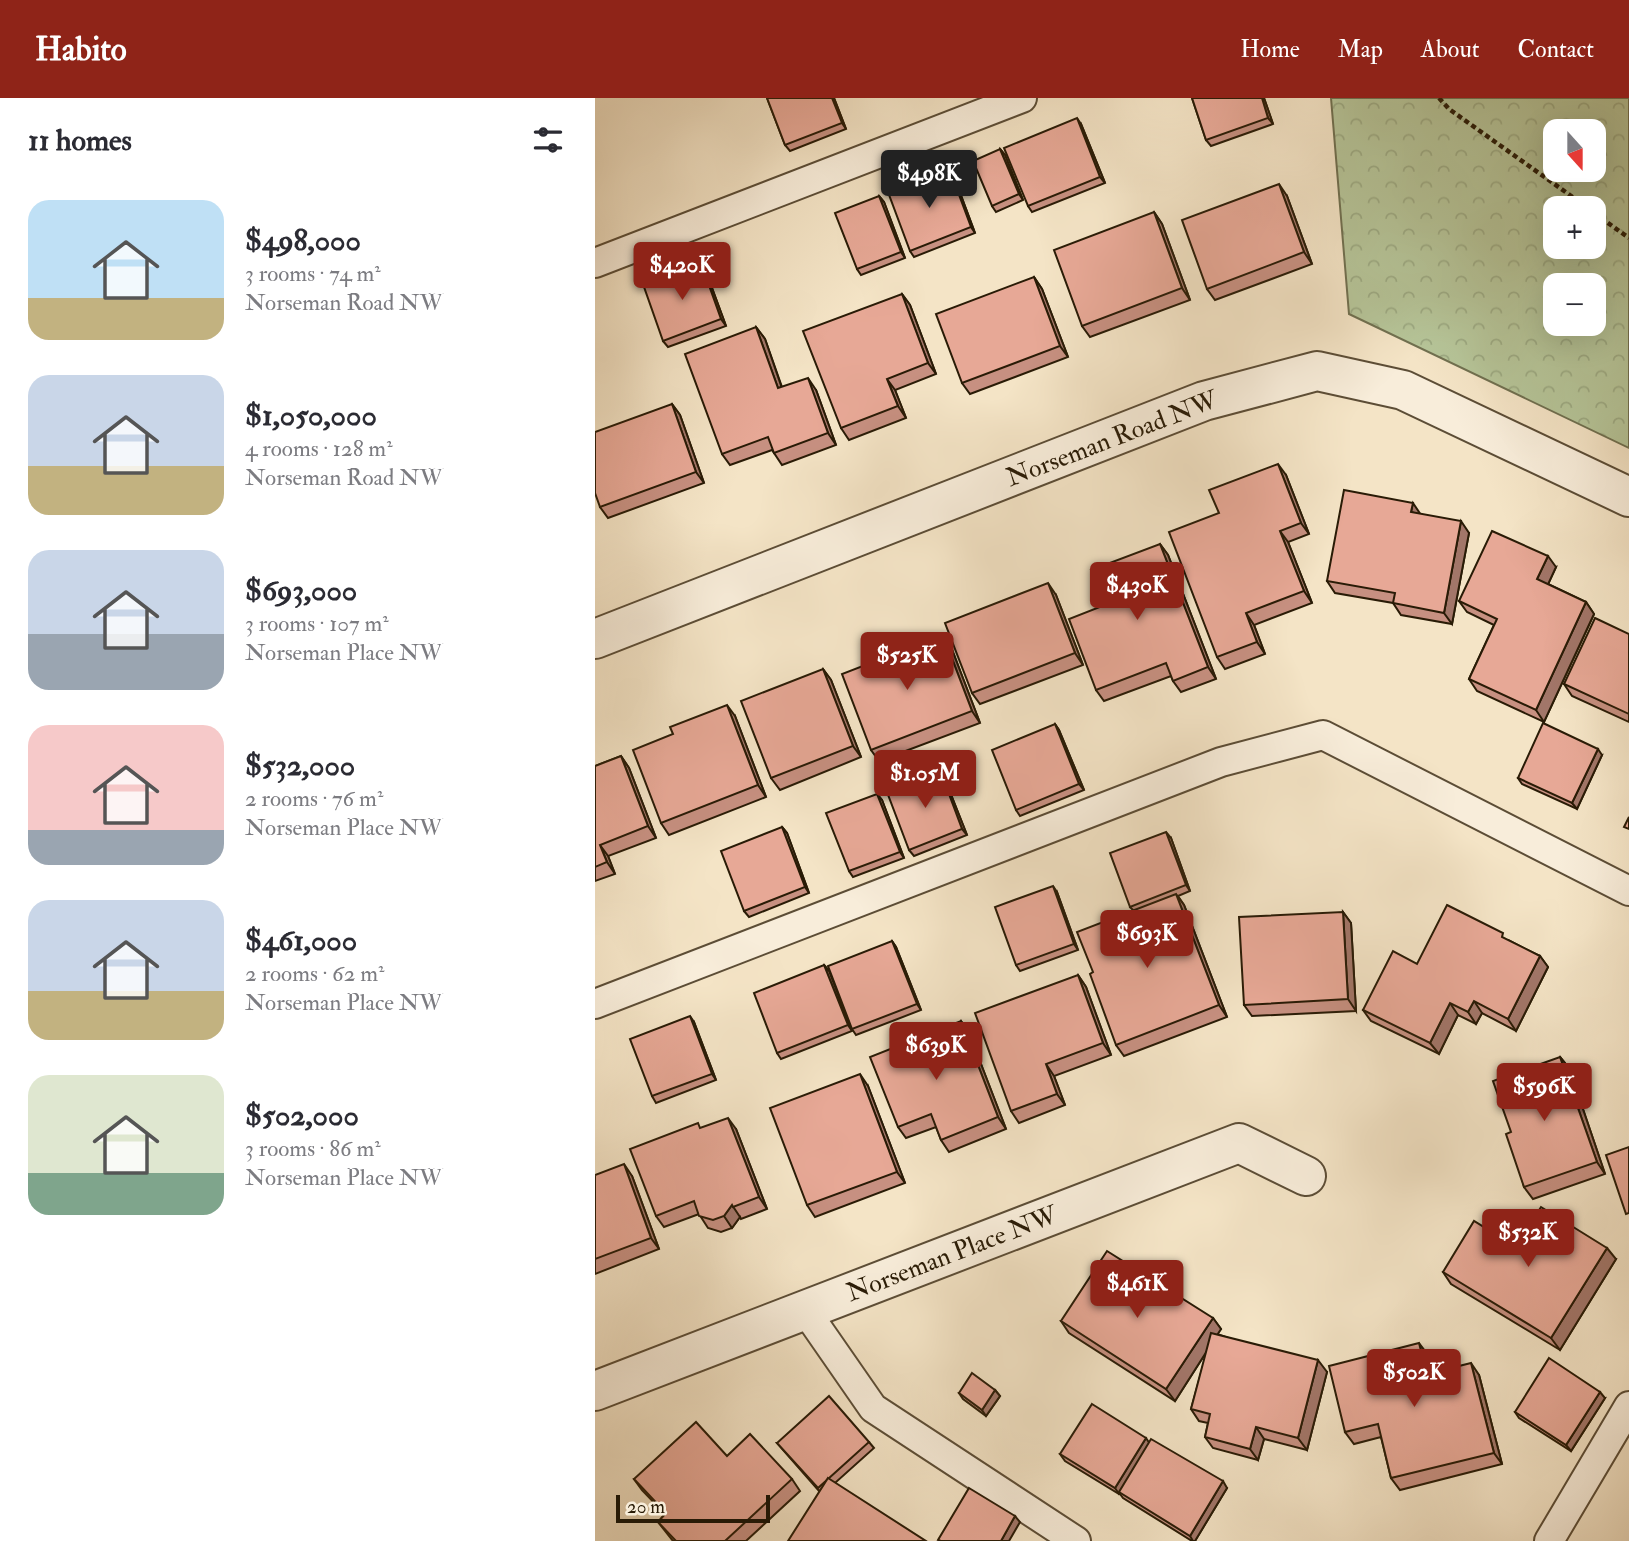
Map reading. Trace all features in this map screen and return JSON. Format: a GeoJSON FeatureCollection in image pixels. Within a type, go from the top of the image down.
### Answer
{"type":"FeatureCollection","features":[{"type":"Feature","properties":{"kind":"street","name":"Norseman Road NW"},"geometry":{"type":"LineString","coordinates":[[595,639],[1205,401],[1317,370],[1403,390],[1629,497]]}},
{"type":"Feature","properties":{"kind":"street","name":"Norseman Place NW"},"geometry":{"type":"LineString","coordinates":[[595,1391],[1240,1143],[1305,1176]]}},
{"type":"Feature","properties":{"kind":"lane"},"geometry":{"type":"LineString","coordinates":[[595,263],[1022,98]]}},
{"type":"Feature","properties":{"kind":"lane"},"geometry":{"type":"LineString","coordinates":[[595,1004],[1221,762],[1323,735],[1629,891]]}},
{"type":"Feature","properties":{"kind":"lane"},"geometry":{"type":"LineString","coordinates":[[805,1310],[873,1408],[1076,1541]]}},
{"type":"Feature","properties":{"kind":"lane"},"geometry":{"type":"LineString","coordinates":[[1549,1541],[1629,1406]]}},
{"type":"Feature","properties":{"kind":"path"},"geometry":{"type":"LineString","coordinates":[[1439,98],[1449,109],[1571,196]]}},
{"type":"Feature","properties":{"kind":"path"},"geometry":{"type":"LineString","coordinates":[[1606,222],[1629,238]]}},
{"type":"Feature","properties":{"kind":"green space"},"geometry":{"type":"Polygon","coordinates":[[[1331,98],[1629,98],[1629,448],[1349,314],[1331,98]]]}},
{"type":"Feature","properties":{"kind":"building"},"geometry":{"type":"Polygon","coordinates":[[[767,98],[832,98],[842,123],[785,145],[767,98]]]}},
{"type":"Feature","properties":{"kind":"building"},"geometry":{"type":"Polygon","coordinates":[[[1192,98],[1262,98],[1268,118],[1206,140],[1192,98]]]}},
{"type":"Feature","properties":{"kind":"building"},"geometry":{"type":"Polygon","coordinates":[[[1077,118],[1100,177],[1028,206],[1004,148],[1077,118]]]}},
{"type":"Feature","properties":{"kind":"building"},"geometry":{"type":"Polygon","coordinates":[[[1000,149],[1019,194],[992,206],[973,161],[1000,149]]]}},
{"type":"Feature","properties":{"kind":"building"},"geometry":{"type":"Polygon","coordinates":[[[949,168],[971,227],[910,251],[888,192],[949,168]]]}},
{"type":"Feature","properties":{"kind":"building"},"geometry":{"type":"Polygon","coordinates":[[[1279,184],[1304,252],[1207,289],[1182,220],[1279,184]]]}},
{"type":"Feature","properties":{"kind":"building"},"geometry":{"type":"Polygon","coordinates":[[[879,196],[901,252],[857,269],[835,213],[879,196]]]}},
{"type":"Feature","properties":{"kind":"building"},"geometry":{"type":"Polygon","coordinates":[[[1154,212],[1182,288],[1082,326],[1054,250],[1154,212]]]}},
{"type":"Feature","properties":{"kind":"building"},"geometry":{"type":"Polygon","coordinates":[[[701,263],[721,319],[663,341],[643,284],[701,263]]]}},
{"type":"Feature","properties":{"kind":"building"},"geometry":{"type":"Polygon","coordinates":[[[1034,277],[1060,346],[962,383],[936,314],[1034,277]]]}},
{"type":"Feature","properties":{"kind":"building"},"geometry":{"type":"Polygon","coordinates":[[[902,294],[928,363],[887,379],[898,406],[841,428],[803,331],[902,294]]]}},
{"type":"Feature","properties":{"kind":"building"},"geometry":{"type":"Polygon","coordinates":[[[756,327],[778,388],[808,378],[828,433],[774,453],[768,437],[722,454],[685,354],[756,327]]]}},
{"type":"Feature","properties":{"kind":"building"},"geometry":{"type":"Polygon","coordinates":[[[672,404],[696,472],[600,507],[595,493],[595,432],[672,404]]]}},
{"type":"Feature","properties":{"kind":"building"},"geometry":{"type":"Polygon","coordinates":[[[1278,464],[1301,523],[1280,531],[1304,591],[1246,613],[1257,642],[1217,657],[1169,532],[1219,513],[1209,490],[1278,464]]]}},
{"type":"Feature","properties":{"kind":"building"},"geometry":{"type":"Polygon","coordinates":[[[1344,490],[1413,503],[1411,512],[1461,521],[1444,613],[1393,603],[1395,593],[1327,581],[1344,490]]]}},
{"type":"Feature","properties":{"kind":"building"},"geometry":{"type":"Polygon","coordinates":[[[1492,531],[1548,556],[1537,579],[1586,602],[1536,710],[1469,679],[1497,619],[1459,601],[1492,531]]]}},
{"type":"Feature","properties":{"kind":"building"},"geometry":{"type":"Polygon","coordinates":[[[1160,544],[1208,667],[1173,681],[1166,663],[1096,690],[1069,619],[1105,605],[1091,570],[1160,544]]]}},
{"type":"Feature","properties":{"kind":"building"},"geometry":{"type":"Polygon","coordinates":[[[1048,583],[1075,653],[972,693],[945,623],[1048,583]]]}},
{"type":"Feature","properties":{"kind":"building"},"geometry":{"type":"Polygon","coordinates":[[[1595,618],[1629,634],[1629,714],[1564,684],[1595,618]]]}},
{"type":"Feature","properties":{"kind":"building"},"geometry":{"type":"Polygon","coordinates":[[[943,635],[972,711],[871,750],[842,674],[943,635]]]}},
{"type":"Feature","properties":{"kind":"building"},"geometry":{"type":"Polygon","coordinates":[[[823,669],[853,746],[771,778],[741,701],[823,669]]]}},
{"type":"Feature","properties":{"kind":"building"},"geometry":{"type":"Polygon","coordinates":[[[727,705],[758,785],[661,823],[633,750],[673,734],[670,727],[727,705]]]}},
{"type":"Feature","properties":{"kind":"building"},"geometry":{"type":"Polygon","coordinates":[[[1543,723],[1598,749],[1572,803],[1518,778],[1543,723]]]}},
{"type":"Feature","properties":{"kind":"building"},"geometry":{"type":"Polygon","coordinates":[[[1055,724],[1079,784],[1016,810],[992,750],[1055,724]]]}},
{"type":"Feature","properties":{"kind":"building"},"geometry":{"type":"Polygon","coordinates":[[[621,756],[648,826],[600,845],[607,862],[595,867],[595,766],[621,756]]]}},
{"type":"Feature","properties":{"kind":"building"},"geometry":{"type":"Polygon","coordinates":[[[940,770],[962,829],[909,850],[887,792],[940,770]]]}},
{"type":"Feature","properties":{"kind":"building"},"geometry":{"type":"Polygon","coordinates":[[[877,794],[900,852],[849,871],[826,813],[877,794]]]}},
{"type":"Feature","properties":{"kind":"building"},"geometry":{"type":"Polygon","coordinates":[[[782,827],[805,887],[744,911],[721,851],[782,827]]]}},
{"type":"Feature","properties":{"kind":"building"},"geometry":{"type":"Polygon","coordinates":[[[1166,832],[1186,885],[1130,907],[1110,853],[1166,832]]]}},
{"type":"Feature","properties":{"kind":"building"},"geometry":{"type":"Polygon","coordinates":[[[1053,886],[1074,944],[1016,965],[995,907],[1053,886]]]}},
{"type":"Feature","properties":{"kind":"building"},"geometry":{"type":"Polygon","coordinates":[[[1176,894],[1219,1005],[1116,1045],[1077,932],[1176,894]]]}},
{"type":"Feature","properties":{"kind":"building"},"geometry":{"type":"Polygon","coordinates":[[[1447,905],[1503,933],[1502,937],[1540,956],[1508,1019],[1474,1001],[1468,1012],[1450,1003],[1430,1043],[1363,1010],[1393,951],[1417,964],[1447,905]]]}},
{"type":"Feature","properties":{"kind":"building"},"geometry":{"type":"Polygon","coordinates":[[[1343,912],[1348,999],[1244,1005],[1239,917],[1343,912]]]}},
{"type":"Feature","properties":{"kind":"building"},"geometry":{"type":"Polygon","coordinates":[[[892,941],[917,1004],[852,1029],[828,966],[892,941]]]}},
{"type":"Feature","properties":{"kind":"building"},"geometry":{"type":"Polygon","coordinates":[[[824,965],[848,1025],[777,1053],[754,993],[824,965]]]}},
{"type":"Feature","properties":{"kind":"building"},"geometry":{"type":"Polygon","coordinates":[[[1078,975],[1103,1043],[1046,1064],[1057,1094],[1011,1111],[975,1013],[1078,975]]]}},
{"type":"Feature","properties":{"kind":"building"},"geometry":{"type":"Polygon","coordinates":[[[690,1016],[712,1074],[652,1096],[630,1039],[690,1016]]]}},
{"type":"Feature","properties":{"kind":"building"},"geometry":{"type":"Polygon","coordinates":[[[961,1021],[998,1117],[941,1140],[931,1114],[898,1127],[870,1057],[961,1021]]]}},
{"type":"Feature","properties":{"kind":"building"},"geometry":{"type":"Polygon","coordinates":[[[1560,1057],[1597,1162],[1524,1187],[1506,1134],[1511,1132],[1493,1081],[1560,1057]]]}},
{"type":"Feature","properties":{"kind":"building"},"geometry":{"type":"Polygon","coordinates":[[[860,1074],[897,1172],[807,1205],[770,1108],[860,1074]]]}},
{"type":"Feature","properties":{"kind":"building"},"geometry":{"type":"Polygon","coordinates":[[[728,1118],[759,1197],[733,1207],[732,1205],[724,1216],[713,1220],[699,1216],[694,1201],[656,1216],[630,1149],[698,1123],[700,1128],[728,1118]]]}},
{"type":"Feature","properties":{"kind":"building"},"geometry":{"type":"Polygon","coordinates":[[[1629,1147],[1629,1213],[1626,1214],[1606,1155],[1629,1147]]]}},
{"type":"Feature","properties":{"kind":"building"},"geometry":{"type":"Polygon","coordinates":[[[624,1164],[651,1238],[595,1259],[595,1175],[624,1164]]]}},
{"type":"Feature","properties":{"kind":"building"},"geometry":{"type":"Polygon","coordinates":[[[1541,1207],[1607,1248],[1551,1338],[1443,1272],[1474,1221],[1513,1245],[1515,1240],[1519,1242],[1541,1207]]]}},
{"type":"Feature","properties":{"kind":"building"},"geometry":{"type":"Polygon","coordinates":[[[1107,1251],[1213,1318],[1166,1389],[1061,1321],[1107,1251]]]}},
{"type":"Feature","properties":{"kind":"building"},"geometry":{"type":"Polygon","coordinates":[[[1211,1333],[1318,1360],[1298,1438],[1256,1427],[1250,1449],[1205,1437],[1210,1414],[1191,1409],[1211,1333]]]}},
{"type":"Feature","properties":{"kind":"building"},"geometry":{"type":"Polygon","coordinates":[[[1419,1343],[1427,1374],[1471,1363],[1494,1453],[1391,1478],[1378,1424],[1345,1432],[1329,1366],[1419,1343]]]}},
{"type":"Feature","properties":{"kind":"building"},"geometry":{"type":"Polygon","coordinates":[[[1549,1358],[1600,1392],[1566,1445],[1515,1412],[1549,1358]]]}},
{"type":"Feature","properties":{"kind":"building"},"geometry":{"type":"Polygon","coordinates":[[[972,1373],[995,1390],[982,1410],[959,1393],[972,1373]]]}},
{"type":"Feature","properties":{"kind":"building"},"geometry":{"type":"Polygon","coordinates":[[[829,1396],[869,1442],[818,1488],[777,1443],[829,1396]]]}},
{"type":"Feature","properties":{"kind":"building"},"geometry":{"type":"Polygon","coordinates":[[[1092,1404],[1146,1438],[1115,1488],[1060,1454],[1092,1404]]]}},
{"type":"Feature","properties":{"kind":"building"},"geometry":{"type":"Polygon","coordinates":[[[696,1422],[727,1456],[750,1434],[792,1479],[725,1541],[676,1541],[658,1522],[666,1513],[634,1479],[696,1422]]]}},
{"type":"Feature","properties":{"kind":"building"},"geometry":{"type":"Polygon","coordinates":[[[1151,1439],[1223,1481],[1190,1536],[1119,1492],[1151,1439]]]}},
{"type":"Feature","properties":{"kind":"building"},"geometry":{"type":"Polygon","coordinates":[[[828,1478],[926,1541],[788,1541],[828,1478]]]}},
{"type":"Feature","properties":{"kind":"building"},"geometry":{"type":"Polygon","coordinates":[[[969,1488],[1015,1516],[1001,1541],[938,1540],[969,1488]]]}}]}
